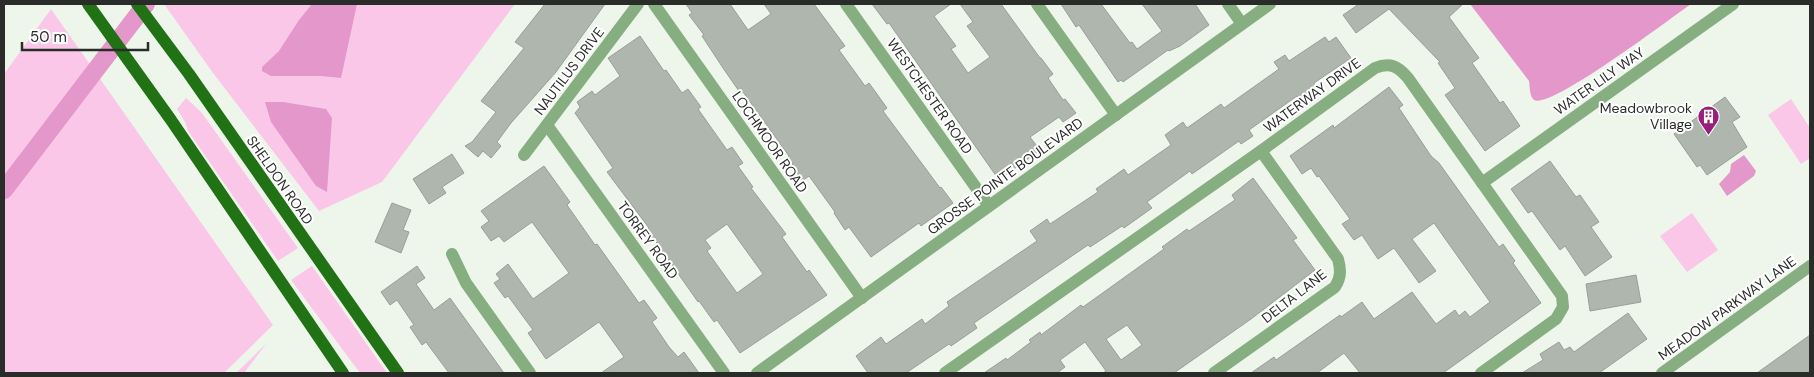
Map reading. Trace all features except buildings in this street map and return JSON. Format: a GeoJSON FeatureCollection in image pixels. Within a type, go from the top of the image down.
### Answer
{"type":"FeatureCollection","features":[{"type":"Feature","properties":{"kind":"main road"},"geometry":{"type":"LineString","coordinates":[[88,4],[170,120],[343,373]]}},
{"type":"Feature","properties":{"kind":"main road","name":"SHELDON ROAD"},"geometry":{"type":"LineString","coordinates":[[137,4],[189,74],[398,373]]}},
{"type":"Feature","properties":{"kind":"street","name":"NAUTILUS DRIVE"},"geometry":{"type":"LineString","coordinates":[[524,155],[638,4]]}},
{"type":"Feature","properties":{"kind":"street","name":"LOCHMOOR ROAD"},"geometry":{"type":"LineString","coordinates":[[654,4],[862,298]]}},
{"type":"Feature","properties":{"kind":"street","name":"WESTCHESTER ROAD"},"geometry":{"type":"LineString","coordinates":[[846,4],[989,206]]}},
{"type":"Feature","properties":{"kind":"street"},"geometry":{"type":"LineString","coordinates":[[1037,4],[1116,115]]}},
{"type":"Feature","properties":{"kind":"street"},"geometry":{"type":"LineString","coordinates":[[1228,4],[1242,24]]}},
{"type":"Feature","properties":{"kind":"street","name":"GROSSE POINTE BOULEVARD"},"geometry":{"type":"LineString","coordinates":[[757,373],[1270,4]]}},
{"type":"Feature","properties":{"kind":"street","name":"WATER LILY WAY"},"geometry":{"type":"LineString","coordinates":[[1482,183],[1733,4]]}},
{"type":"Feature","properties":{"kind":"street","name":"WATERWAY DRIVE"},"geometry":{"type":"LineString","coordinates":[[945,373],[1375,68],[1390,64],[1401,70],[1408,78],[1559,290],[1563,302],[1563,307],[1556,319],[1481,373]]}},
{"type":"Feature","properties":{"kind":"street","name":"TORREY ROAD"},"geometry":{"type":"LineString","coordinates":[[547,125],[724,373]]}},
{"type":"Feature","properties":{"kind":"street","name":"DELTA LANE"},"geometry":{"type":"LineString","coordinates":[[1214,373],[1335,287],[1340,278],[1341,271],[1338,259],[1260,151]]}},
{"type":"Feature","properties":{"kind":"street"},"geometry":{"type":"LineString","coordinates":[[452,254],[466,283],[530,373]]}},
{"type":"Feature","properties":{"kind":"street","name":"MEADOW PARKWAY LANE"},"geometry":{"type":"LineString","coordinates":[[1662,373],[1810,266]]}},
{"type":"Feature","properties":{"kind":"shaded area"},"geometry":{"type":"Polygon","coordinates":[[[164,4],[515,4],[382,182],[319,211],[213,73],[164,4]]]}},
{"type":"Feature","properties":{"kind":"shaded area"},"geometry":{"type":"Polygon","coordinates":[[[312,4],[357,4],[341,78],[271,76],[262,71],[262,67],[279,51],[312,4]]]}},
{"type":"Feature","properties":{"kind":"shaded area"},"geometry":{"type":"Polygon","coordinates":[[[1470,4],[1691,4],[1585,78],[1545,99],[1534,100],[1530,94],[1529,81],[1470,4]]]}},
{"type":"Feature","properties":{"kind":"shaded area"},"geometry":{"type":"Polygon","coordinates":[[[51,9],[273,325],[224,373],[4,373],[4,74],[51,9]]]}},
{"type":"Feature","properties":{"kind":"shaded area"},"geometry":{"type":"Polygon","coordinates":[[[186,98],[202,113],[298,248],[278,261],[188,131],[177,109],[186,98]]]}},
{"type":"Feature","properties":{"kind":"shaded area"},"geometry":{"type":"Polygon","coordinates":[[[1791,99],[1810,128],[1810,158],[1801,164],[1768,115],[1791,99]]]}},
{"type":"Feature","properties":{"kind":"shaded area"},"geometry":{"type":"Polygon","coordinates":[[[265,102],[283,102],[326,109],[332,118],[327,192],[316,186],[271,122],[265,102]]]}},
{"type":"Feature","properties":{"kind":"shaded area"},"geometry":{"type":"Polygon","coordinates":[[[1744,155],[1756,171],[1754,176],[1727,196],[1719,184],[1730,172],[1731,164],[1744,155]]]}},
{"type":"Feature","properties":{"kind":"shaded area"},"geometry":{"type":"Polygon","coordinates":[[[1692,213],[1718,250],[1687,272],[1660,236],[1692,213]]]}},
{"type":"Feature","properties":{"kind":"shaded area"},"geometry":{"type":"Polygon","coordinates":[[[312,266],[387,373],[360,373],[291,280],[312,266]]]}},
{"type":"Feature","properties":{"kind":"shaded area"},"geometry":{"type":"Polygon","coordinates":[[[266,344],[244,373],[236,373],[266,344]]]}},
{"type":"Feature","properties":{"kind":"waterway"},"geometry":{"type":"LineString","coordinates":[[4,190],[146,4]]}},
{"type":"Feature","properties":{"kind":"place","name":"Meadowbrook Village"},"geometry":{"type":"Point","coordinates":[1708,135]}}]}
